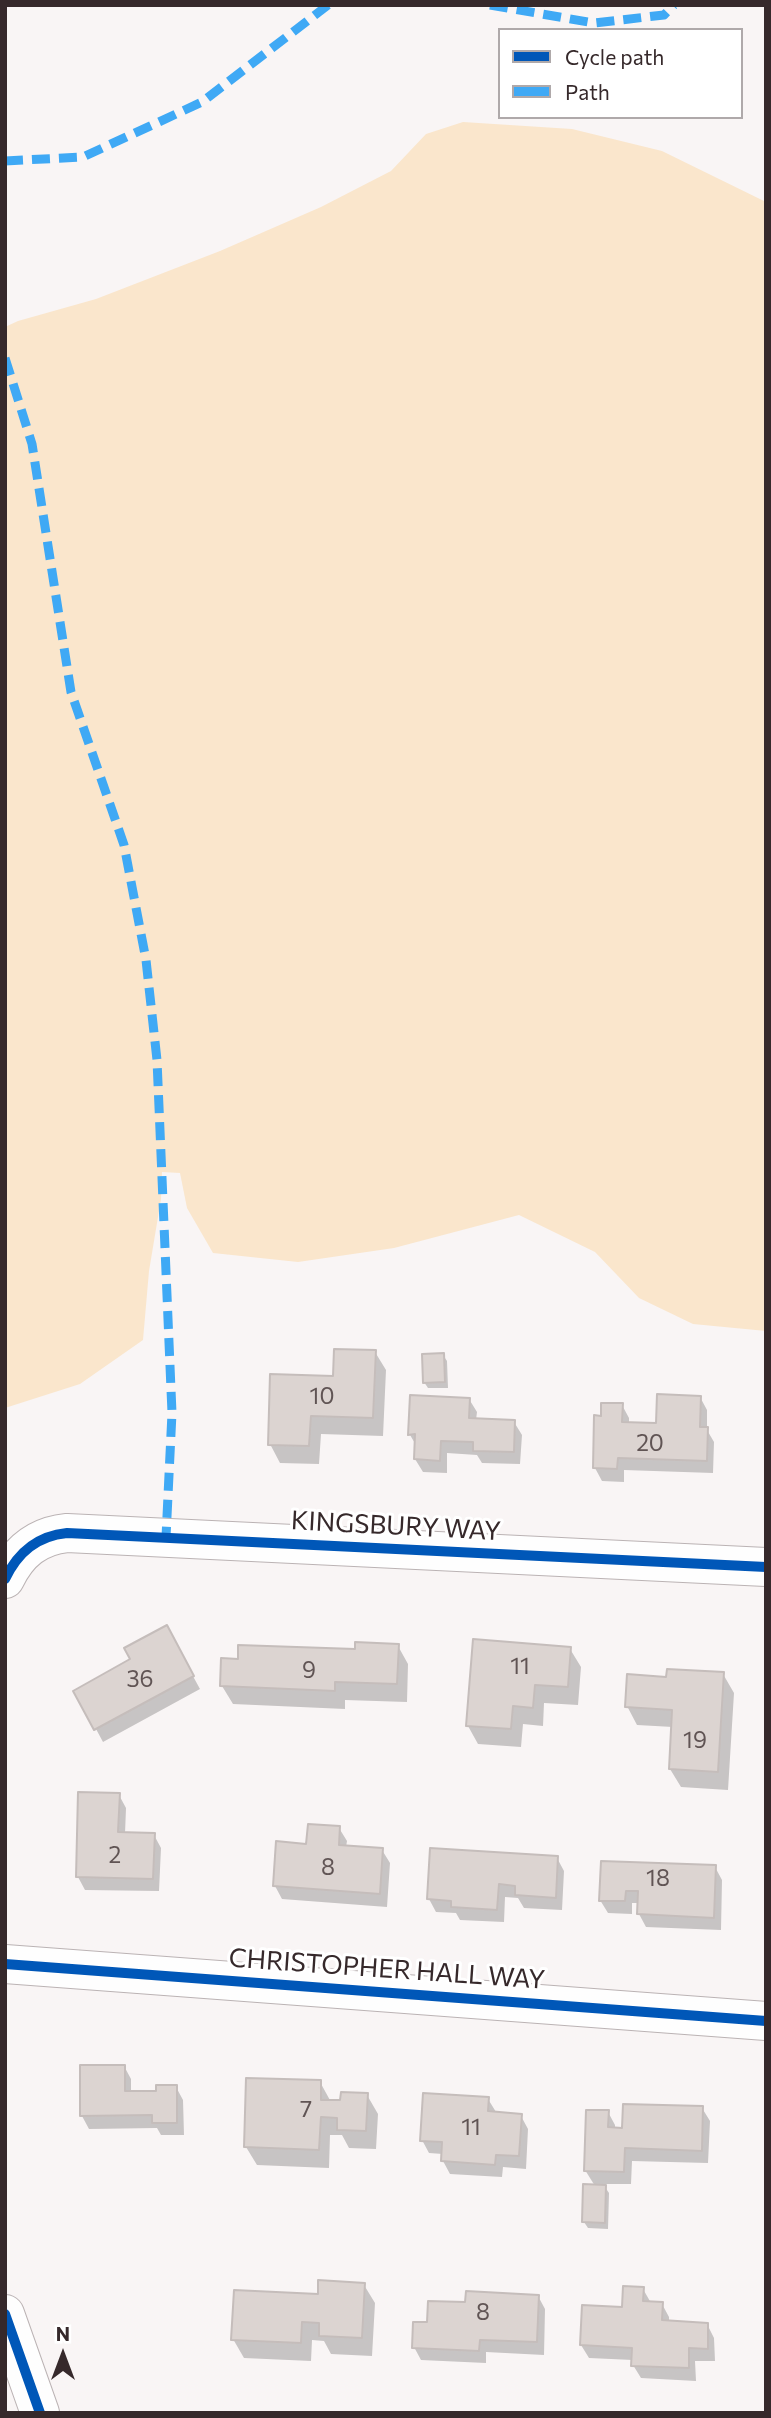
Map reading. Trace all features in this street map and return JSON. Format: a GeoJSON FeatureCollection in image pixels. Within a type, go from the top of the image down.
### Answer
{"type":"FeatureCollection","features":[{"type":"Feature","properties":{"kind":"street","name":"KINGSBURY WAY"},"geometry":{"type":"LineString","coordinates":[[5,1579],[18,1556],[28,1546],[54,1534],[82,1533],[766,1567]]}},
{"type":"Feature","properties":{"kind":"street","name":"CHRISTOPHER HALL WAY"},"geometry":{"type":"LineString","coordinates":[[5,1964],[766,2021]]}},
{"type":"Feature","properties":{"kind":"street"},"geometry":{"type":"LineString","coordinates":[[5,2314],[40,2413]]}},
{"type":"Feature","properties":{"kind":"shaded area"},"geometry":{"type":"Polygon","coordinates":[[[463,122],[572,129],[662,151],[766,202],[766,1331],[693,1324],[639,1298],[595,1252],[519,1215],[394,1248],[298,1262],[213,1253],[187,1208],[180,1173],[162,1172],[143,1340],[80,1384],[5,1408],[5,327],[96,299],[220,251],[321,207],[391,171],[426,134],[463,122]]]}},
{"type":"Feature","properties":{"kind":"building"},"geometry":{"type":"Polygon","coordinates":[[[334,1349],[376,1350],[373,1418],[311,1416],[309,1446],[268,1445],[270,1374],[333,1376],[334,1349]]]}},
{"type":"Feature","properties":{"kind":"building"},"geometry":{"type":"Polygon","coordinates":[[[444,1353],[445,1382],[423,1383],[422,1354],[444,1353]]]}},
{"type":"Feature","properties":{"kind":"building"},"geometry":{"type":"Polygon","coordinates":[[[657,1394],[701,1396],[700,1427],[708,1427],[707,1461],[618,1458],[617,1469],[593,1468],[594,1415],[601,1416],[601,1403],[623,1403],[622,1422],[656,1423],[657,1394]]]}},
{"type":"Feature","properties":{"kind":"building"},"geometry":{"type":"Polygon","coordinates":[[[410,1395],[470,1398],[469,1418],[515,1420],[514,1452],[473,1451],[473,1442],[441,1441],[440,1461],[414,1459],[415,1434],[408,1435],[410,1395]]]}},
{"type":"Feature","properties":{"kind":"building"},"geometry":{"type":"Polygon","coordinates":[[[167,1625],[194,1676],[94,1730],[73,1691],[130,1659],[124,1648],[167,1625]]]}},
{"type":"Feature","properties":{"kind":"building"},"geometry":{"type":"Polygon","coordinates":[[[473,1639],[571,1647],[568,1687],[535,1685],[533,1708],[513,1706],[511,1729],[466,1726],[473,1639]]]}},
{"type":"Feature","properties":{"kind":"building"},"geometry":{"type":"Polygon","coordinates":[[[355,1642],[399,1644],[397,1684],[335,1682],[335,1691],[220,1686],[221,1658],[238,1659],[238,1645],[355,1649],[355,1642]]]}},
{"type":"Feature","properties":{"kind":"building"},"geometry":{"type":"Polygon","coordinates":[[[667,1669],[724,1672],[718,1772],[669,1769],[672,1710],[625,1707],[627,1674],[666,1677],[667,1669]]]}},
{"type":"Feature","properties":{"kind":"building"},"geometry":{"type":"Polygon","coordinates":[[[78,1792],[120,1793],[118,1832],[155,1833],[153,1879],[76,1877],[78,1792]]]}},
{"type":"Feature","properties":{"kind":"building"},"geometry":{"type":"Polygon","coordinates":[[[308,1824],[340,1826],[339,1845],[383,1848],[380,1894],[273,1886],[276,1841],[306,1844],[308,1824]]]}},
{"type":"Feature","properties":{"kind":"building"},"geometry":{"type":"Polygon","coordinates":[[[430,1848],[558,1856],[556,1898],[515,1895],[515,1886],[499,1884],[497,1910],[451,1907],[451,1901],[427,1899],[430,1848]]]}},
{"type":"Feature","properties":{"kind":"building"},"geometry":{"type":"Polygon","coordinates":[[[601,1861],[716,1865],[714,1918],[637,1914],[638,1891],[626,1891],[625,1901],[599,1901],[601,1861]]]}},
{"type":"Feature","properties":{"kind":"building"},"geometry":{"type":"Polygon","coordinates":[[[80,2065],[125,2065],[125,2091],[156,2091],[156,2085],[177,2085],[177,2123],[152,2123],[152,2115],[80,2116],[80,2065]]]}},
{"type":"Feature","properties":{"kind":"building"},"geometry":{"type":"Polygon","coordinates":[[[246,2078],[321,2080],[321,2100],[340,2100],[341,2092],[368,2093],[366,2131],[337,2130],[337,2118],[321,2117],[319,2150],[244,2147],[246,2078]]]}},
{"type":"Feature","properties":{"kind":"building"},"geometry":{"type":"Polygon","coordinates":[[[423,2093],[489,2097],[488,2111],[522,2114],[519,2156],[496,2155],[495,2165],[441,2161],[442,2142],[420,2141],[423,2093]]]}},
{"type":"Feature","properties":{"kind":"building"},"geometry":{"type":"Polygon","coordinates":[[[623,2104],[703,2106],[702,2151],[625,2148],[624,2172],[584,2171],[586,2110],[609,2110],[608,2127],[622,2128],[623,2104]]]}},
{"type":"Feature","properties":{"kind":"building"},"geometry":{"type":"Polygon","coordinates":[[[583,2184],[606,2185],[605,2223],[582,2222],[583,2184]]]}},
{"type":"Feature","properties":{"kind":"building"},"geometry":{"type":"Polygon","coordinates":[[[318,2280],[365,2283],[362,2338],[319,2336],[319,2323],[302,2322],[301,2343],[231,2340],[234,2290],[318,2294],[318,2280]]]}},
{"type":"Feature","properties":{"kind":"building"},"geometry":{"type":"Polygon","coordinates":[[[623,2286],[644,2287],[643,2301],[663,2302],[662,2320],[708,2323],[708,2349],[689,2348],[689,2368],[631,2366],[632,2348],[580,2345],[582,2305],[622,2307],[623,2286]]]}},
{"type":"Feature","properties":{"kind":"building"},"geometry":{"type":"Polygon","coordinates":[[[466,2291],[539,2295],[537,2342],[480,2340],[479,2351],[412,2348],[413,2322],[427,2322],[428,2301],[465,2302],[466,2291]]]}},
{"type":"Feature","properties":{"kind":"marked path"},"geometry":{"type":"LineString","coordinates":[[5,161],[83,157],[202,102],[328,5]]}},
{"type":"Feature","properties":{"kind":"marked path"},"geometry":{"type":"LineString","coordinates":[[490,5],[594,23],[664,15],[674,5]]}},
{"type":"Feature","properties":{"kind":"marked path"},"geometry":{"type":"LineString","coordinates":[[5,358],[32,444],[71,692],[124,845],[146,960],[157,1060],[172,1413],[166,1537]]}},
{"type":"Feature","properties":{"kind":"cycle path"},"geometry":{"type":"LineString","coordinates":[[5,1579],[22,1553],[30,1547],[46,1538],[67,1533],[766,1567]]}},
{"type":"Feature","properties":{"kind":"cycle path"},"geometry":{"type":"LineString","coordinates":[[5,1964],[766,2021]]}},
{"type":"Feature","properties":{"kind":"cycle path"},"geometry":{"type":"LineString","coordinates":[[5,2314],[40,2413]]}}]}
